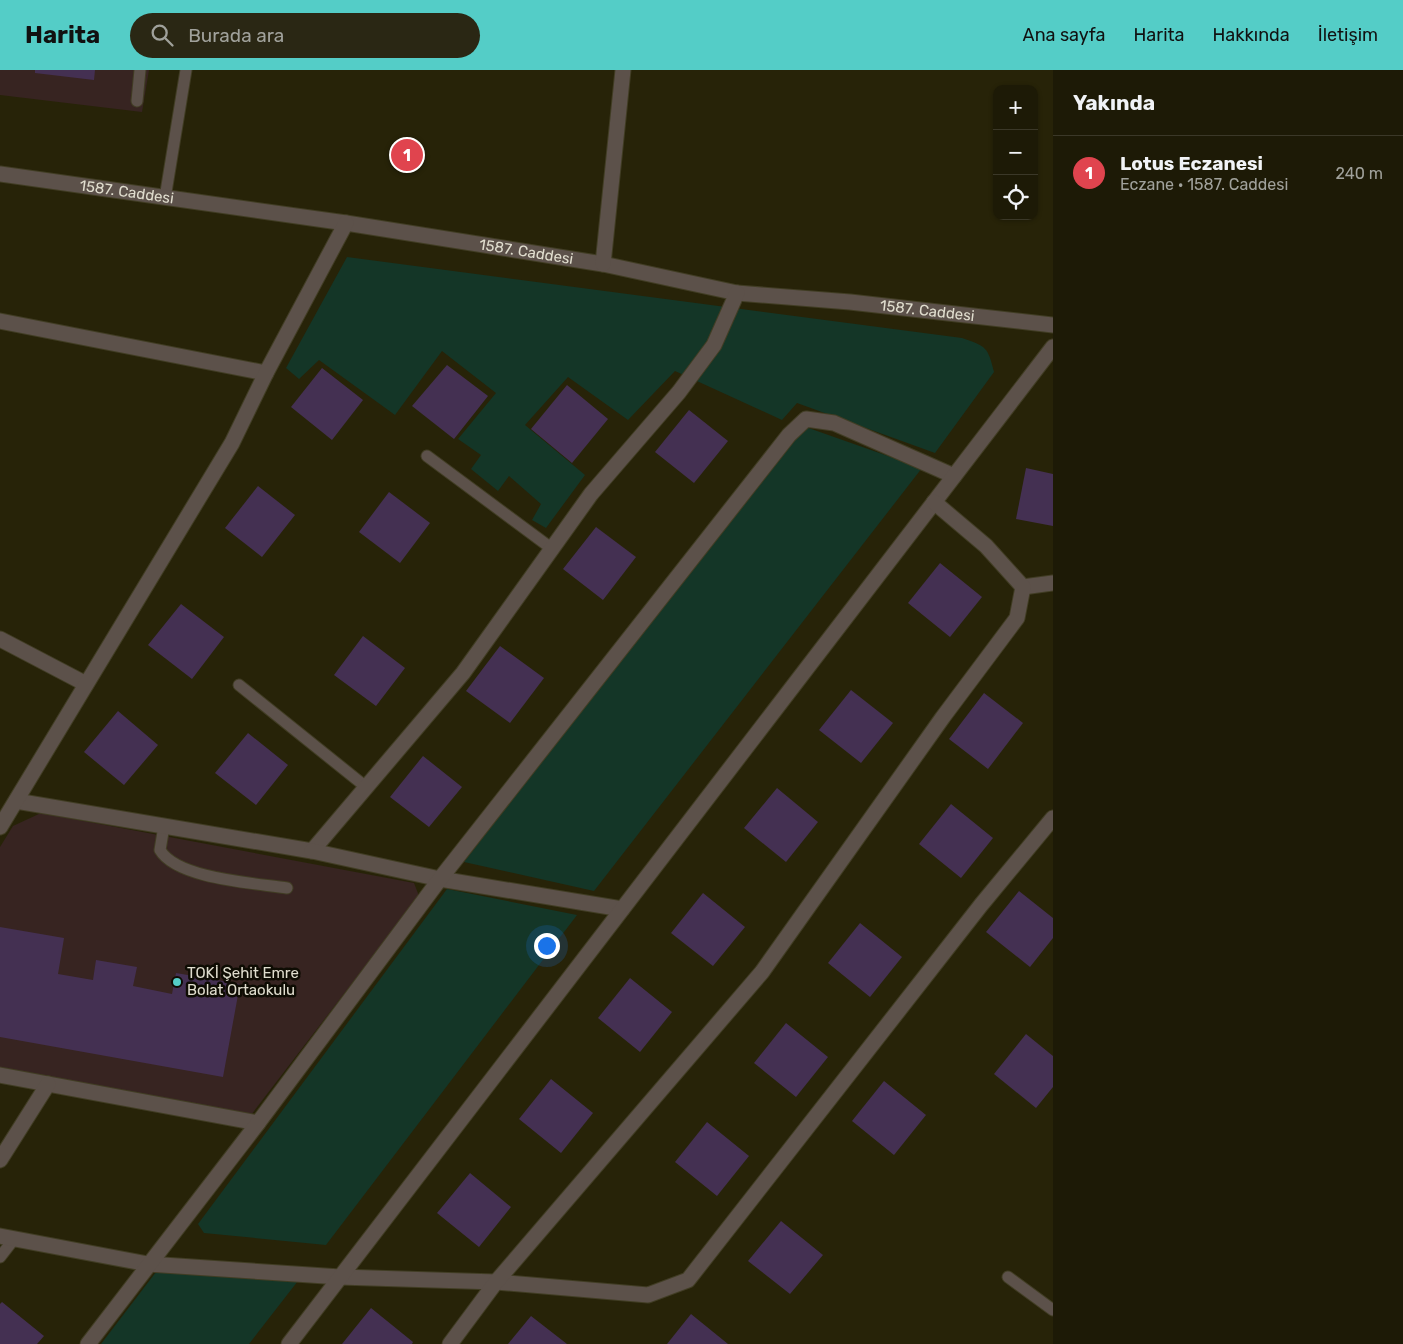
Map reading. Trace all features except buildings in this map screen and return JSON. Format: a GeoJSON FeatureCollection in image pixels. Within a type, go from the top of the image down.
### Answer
{"type":"FeatureCollection","features":[{"type":"Feature","properties":{"kind":"street"},"geometry":{"type":"LineString","coordinates":[[603,264],[623,70]]}},
{"type":"Feature","properties":{"kind":"street","name":"1587. Caddesi"},"geometry":{"type":"LineString","coordinates":[[0,174],[346,224],[603,264],[737,293],[850,302],[1053,325]]}},
{"type":"Feature","properties":{"kind":"street"},"geometry":{"type":"LineString","coordinates":[[0,827],[232,443],[266,373],[346,224]]}},
{"type":"Feature","properties":{"kind":"street"},"geometry":{"type":"LineString","coordinates":[[312,851],[463,673],[591,494],[679,392],[714,345],[737,293]]}},
{"type":"Feature","properties":{"kind":"street"},"geometry":{"type":"LineString","coordinates":[[0,321],[266,373]]}},
{"type":"Feature","properties":{"kind":"street"},"geometry":{"type":"LineString","coordinates":[[289,1344],[1053,347]]}},
{"type":"Feature","properties":{"kind":"street"},"geometry":{"type":"LineString","coordinates":[[88,1344],[258,1123],[440,879],[789,434],[806,419],[834,423],[954,476]]}},
{"type":"Feature","properties":{"kind":"street"},"geometry":{"type":"LineString","coordinates":[[934,502],[986,546],[1023,587]]}},
{"type":"Feature","properties":{"kind":"street"},"geometry":{"type":"LineString","coordinates":[[1023,587],[1053,583]]}},
{"type":"Feature","properties":{"kind":"street"},"geometry":{"type":"LineString","coordinates":[[450,1344],[496,1282],[762,972],[943,717],[1016,618],[1023,587]]}},
{"type":"Feature","properties":{"kind":"street"},"geometry":{"type":"LineString","coordinates":[[0,639],[86,684]]}},
{"type":"Feature","properties":{"kind":"street"},"geometry":{"type":"LineString","coordinates":[[16,801],[312,851],[440,879],[622,909]]}},
{"type":"Feature","properties":{"kind":"street"},"geometry":{"type":"LineString","coordinates":[[7,1237],[148,1264],[340,1277],[496,1282],[648,1295],[688,1280],[981,906],[1053,818]]}},
{"type":"Feature","properties":{"kind":"street"},"geometry":{"type":"LineString","coordinates":[[0,1075],[258,1123]]}},
{"type":"Feature","properties":{"kind":"street"},"geometry":{"type":"LineString","coordinates":[[0,1160],[48,1084]]}},
{"type":"Feature","properties":{"kind":"lane"},"geometry":{"type":"LineString","coordinates":[[137,101],[140,70]]}},
{"type":"Feature","properties":{"kind":"lane"},"geometry":{"type":"LineString","coordinates":[[165,198],[186,70]]}},
{"type":"Feature","properties":{"kind":"lane"},"geometry":{"type":"LineString","coordinates":[[427,456],[551,548]]}},
{"type":"Feature","properties":{"kind":"lane"},"geometry":{"type":"LineString","coordinates":[[239,685],[366,787]]}},
{"type":"Feature","properties":{"kind":"lane"},"geometry":{"type":"LineString","coordinates":[[164,826],[160,850],[174,865],[190,872],[287,888]]}},
{"type":"Feature","properties":{"kind":"lane"},"geometry":{"type":"LineString","coordinates":[[0,1257],[7,1237]]}},
{"type":"Feature","properties":{"kind":"lane"},"geometry":{"type":"LineString","coordinates":[[1008,1277],[1053,1310]]}},
{"type":"Feature","properties":{"kind":"shaded area"},"geometry":{"type":"Polygon","coordinates":[[[0,70],[149,70],[142,112],[0,95],[0,70]]]}},
{"type":"Feature","properties":{"kind":"shaded area","name":"TOKİ Şehit Emre Bolat Ortaokulu"},"geometry":{"type":"Polygon","coordinates":[[[41,813],[414,883],[419,896],[251,1115],[0,1067],[0,847],[13,826],[41,813]]]}},
{"type":"Feature","properties":{"kind":"green space"},"geometry":{"type":"Polygon","coordinates":[[[347,257],[962,338],[976,343],[988,352],[994,372],[935,453],[797,403],[782,420],[675,371],[628,420],[568,377],[525,425],[585,475],[546,528],[532,520],[541,504],[509,476],[498,491],[471,469],[481,455],[458,439],[496,393],[442,351],[395,415],[319,360],[299,379],[286,368],[347,257]]]}},
{"type":"Feature","properties":{"kind":"green space"},"geometry":{"type":"Polygon","coordinates":[[[800,425],[922,468],[594,891],[464,862],[800,425]]]}},
{"type":"Feature","properties":{"kind":"green space"},"geometry":{"type":"Polygon","coordinates":[[[447,889],[577,915],[326,1245],[204,1233],[198,1224],[447,889]]]}},
{"type":"Feature","properties":{"kind":"green space"},"geometry":{"type":"Polygon","coordinates":[[[166,1259],[301,1277],[249,1344],[101,1344],[166,1259]]]}},
{"type":"Feature","properties":{"kind":"place","name":"Lotus Eczanesi"},"geometry":{"type":"Point","coordinates":[407,155]}},
{"type":"Feature","properties":{"kind":"place","name":"TOKİ Şehit Emre Bolat Ortaokulu"},"geometry":{"type":"Point","coordinates":[177,982]}}]}
